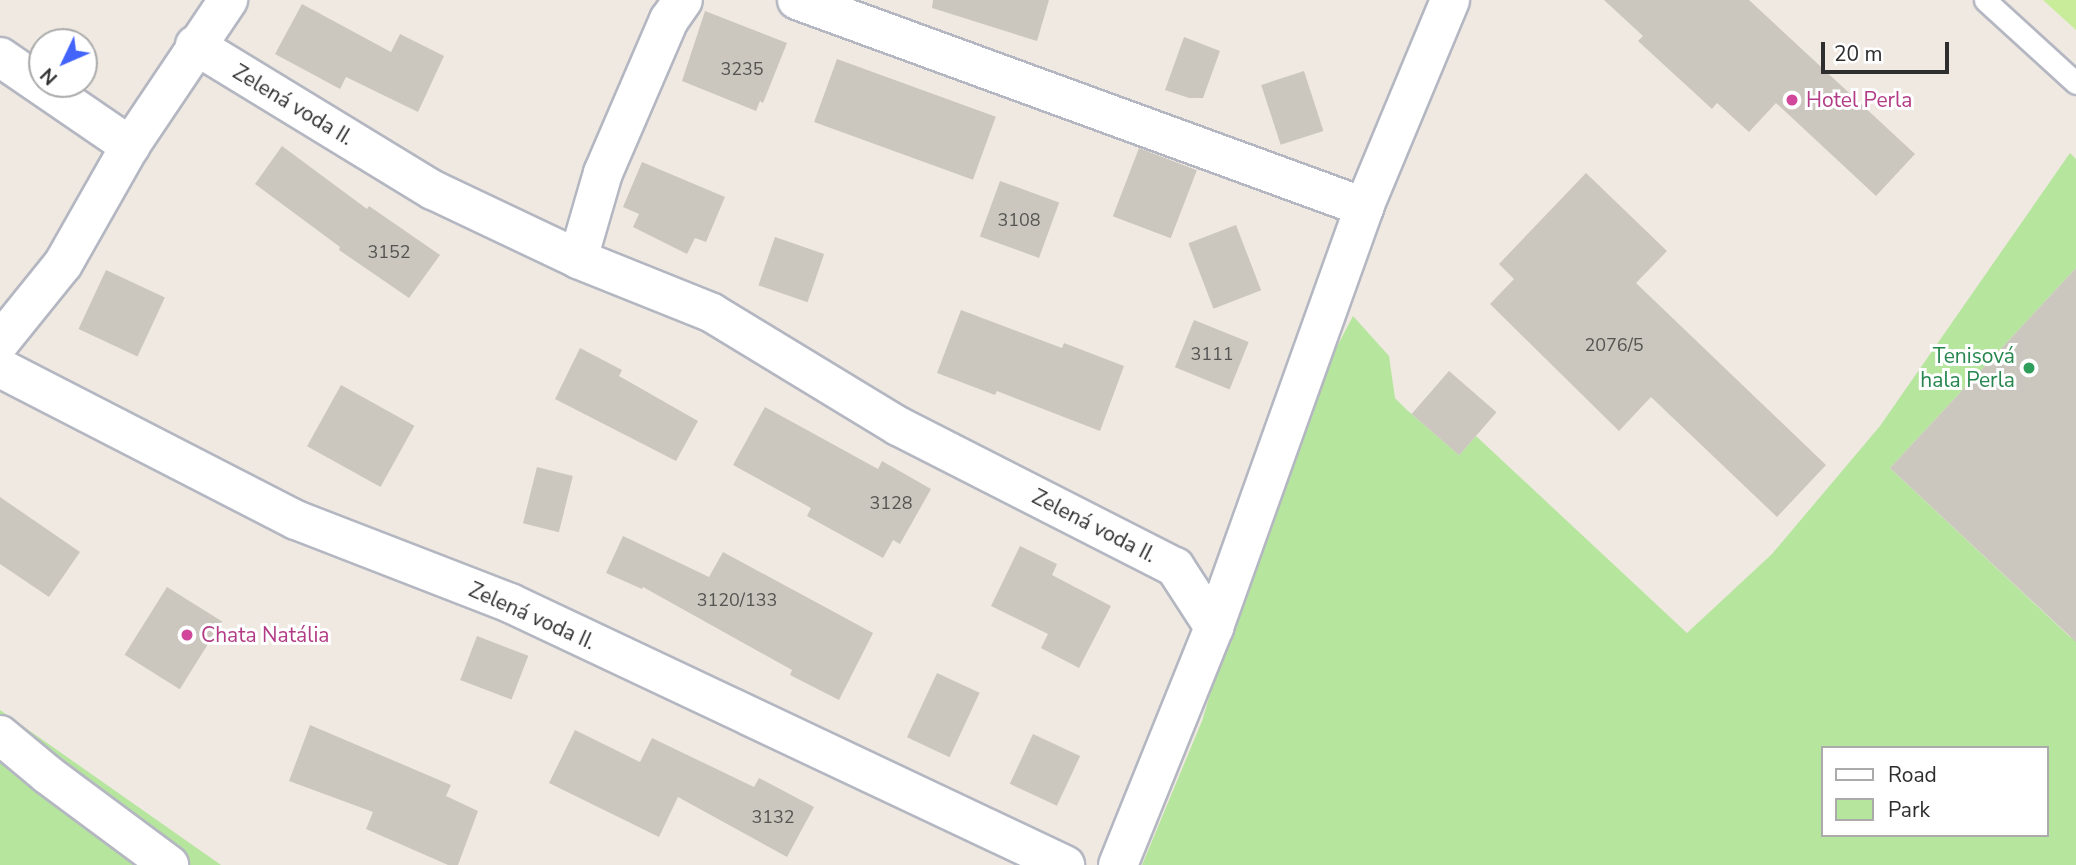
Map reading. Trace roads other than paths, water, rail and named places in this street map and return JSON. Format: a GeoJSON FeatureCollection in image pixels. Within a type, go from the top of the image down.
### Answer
{"type":"FeatureCollection","features":[{"type":"Feature","properties":{"kind":"street"},"geometry":{"type":"LineString","coordinates":[[0,342],[26,314],[63,264],[130,146],[195,45],[228,0]]}},
{"type":"Feature","properties":{"kind":"street"},"geometry":{"type":"LineString","coordinates":[[578,259],[603,173],[669,20],[683,0]]}},
{"type":"Feature","properties":{"kind":"street"},"geometry":{"type":"LineString","coordinates":[[797,0],[1364,207]]}},
{"type":"Feature","properties":{"kind":"street"},"geometry":{"type":"LineString","coordinates":[[1118,865],[1214,627],[1364,207],[1450,0]]}},
{"type":"Feature","properties":{"kind":"street","name":"Zelená voda II."},"geometry":{"type":"LineString","coordinates":[[195,45],[433,190],[578,259],[712,313],[898,426],[1175,567],[1214,627]]}},
{"type":"Feature","properties":{"kind":"street"},"geometry":{"type":"LineString","coordinates":[[0,57],[130,146]]}},
{"type":"Feature","properties":{"kind":"street","name":"Zelená voda II."},"geometry":{"type":"LineString","coordinates":[[0,368],[296,520],[510,603],[1065,865]]}},
{"type":"Feature","properties":{"kind":"street"},"geometry":{"type":"LineString","coordinates":[[1175,567],[1242,548]]}},
{"type":"Feature","properties":{"kind":"street"},"geometry":{"type":"LineString","coordinates":[[0,735],[48,775],[169,865]]}},
{"type":"Feature","properties":{"kind":"lane"},"geometry":{"type":"LineString","coordinates":[[1985,0],[2076,83]]}},
{"type":"Feature","properties":{"kind":"place","name":"Hotel Perla"},"geometry":{"type":"Point","coordinates":[1792,100]}},
{"type":"Feature","properties":{"kind":"place","name":"Tenisová hala Perla"},"geometry":{"type":"Point","coordinates":[2029,368]}},
{"type":"Feature","properties":{"kind":"place","name":"Chata Natália"},"geometry":{"type":"Point","coordinates":[187,635]}}]}
